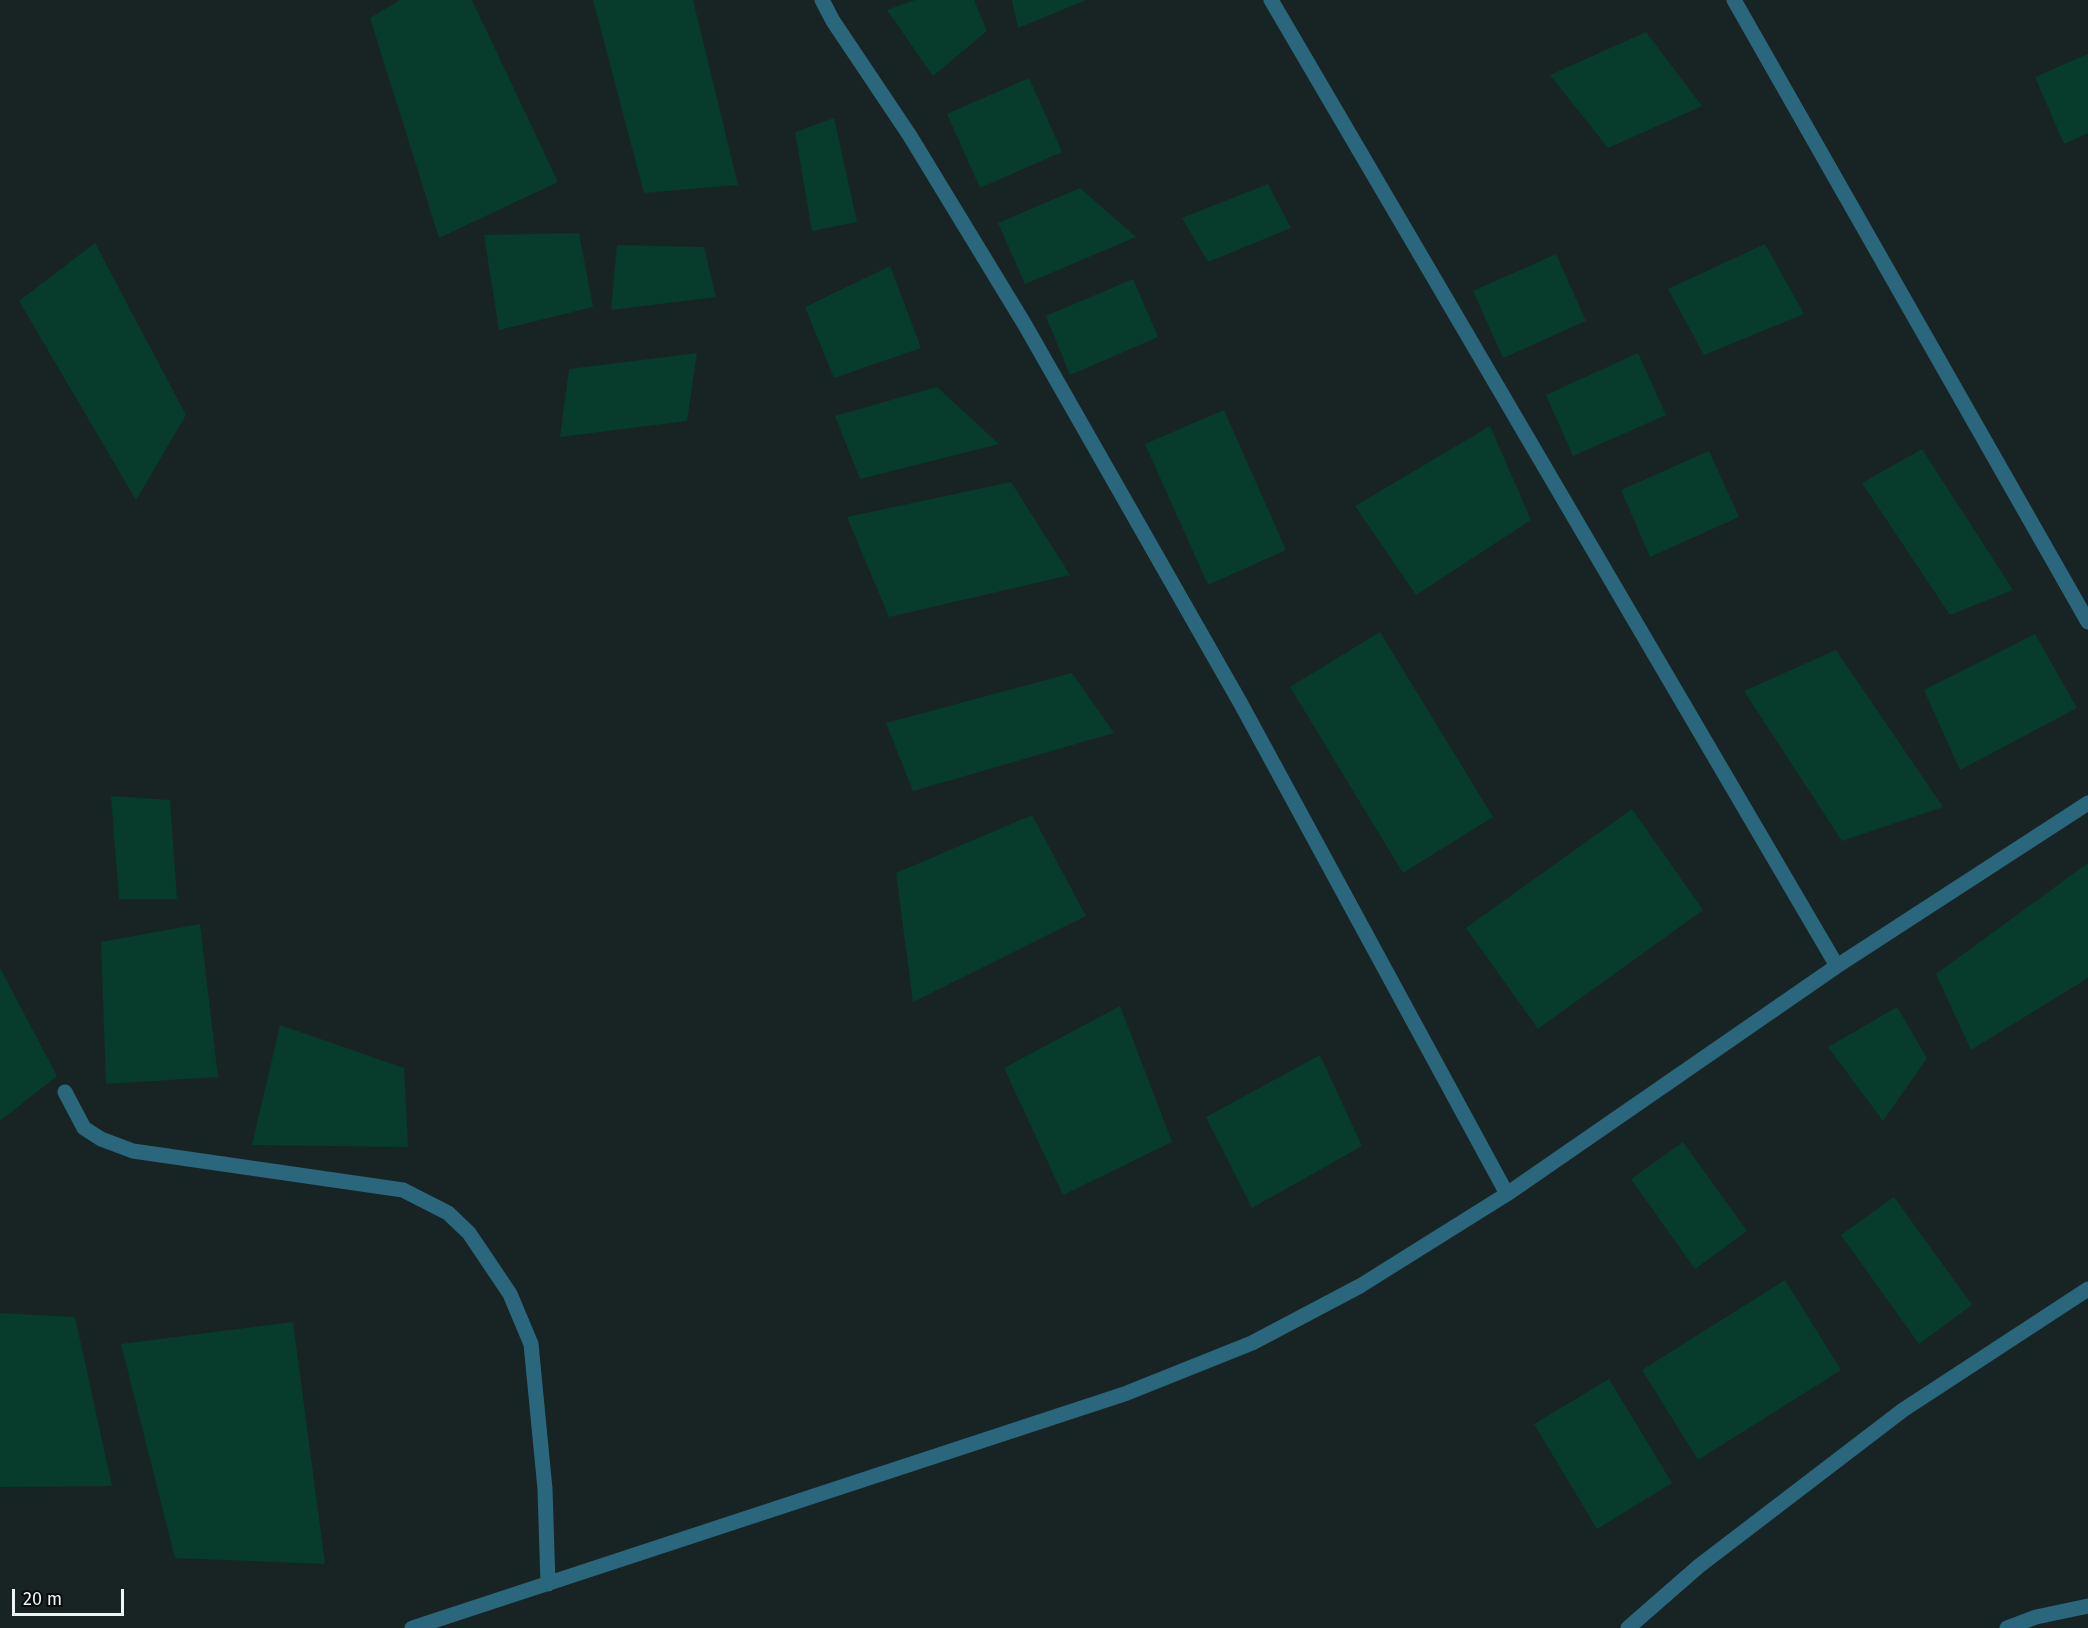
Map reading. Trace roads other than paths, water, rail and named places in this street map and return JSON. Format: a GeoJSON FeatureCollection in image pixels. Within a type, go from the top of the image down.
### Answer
{"type":"FeatureCollection","features":[{"type":"Feature","properties":{"kind":"street"},"geometry":{"type":"LineString","coordinates":[[822,0],[833,21],[910,136],[1025,325],[1241,704],[1507,1194]]}},
{"type":"Feature","properties":{"kind":"street"},"geometry":{"type":"LineString","coordinates":[[1271,0],[1837,966]]}},
{"type":"Feature","properties":{"kind":"street"},"geometry":{"type":"LineString","coordinates":[[1734,0],[2088,622]]}},
{"type":"Feature","properties":{"kind":"street"},"geometry":{"type":"LineString","coordinates":[[412,1628],[1127,1393],[1252,1343],[1360,1286],[1507,1194],[1837,966],[2088,803]]}},
{"type":"Feature","properties":{"kind":"street"},"geometry":{"type":"LineString","coordinates":[[65,1092],[84,1128],[101,1139],[133,1151],[403,1190],[448,1213],[470,1233],[510,1294],[531,1344],[545,1489],[548,1584]]}},
{"type":"Feature","properties":{"kind":"street"},"geometry":{"type":"LineString","coordinates":[[1628,1628],[1699,1566],[1894,1417],[2088,1289]]}},
{"type":"Feature","properties":{"kind":"street"},"geometry":{"type":"LineString","coordinates":[[2007,1628],[2036,1617],[2088,1606]]}}]}
